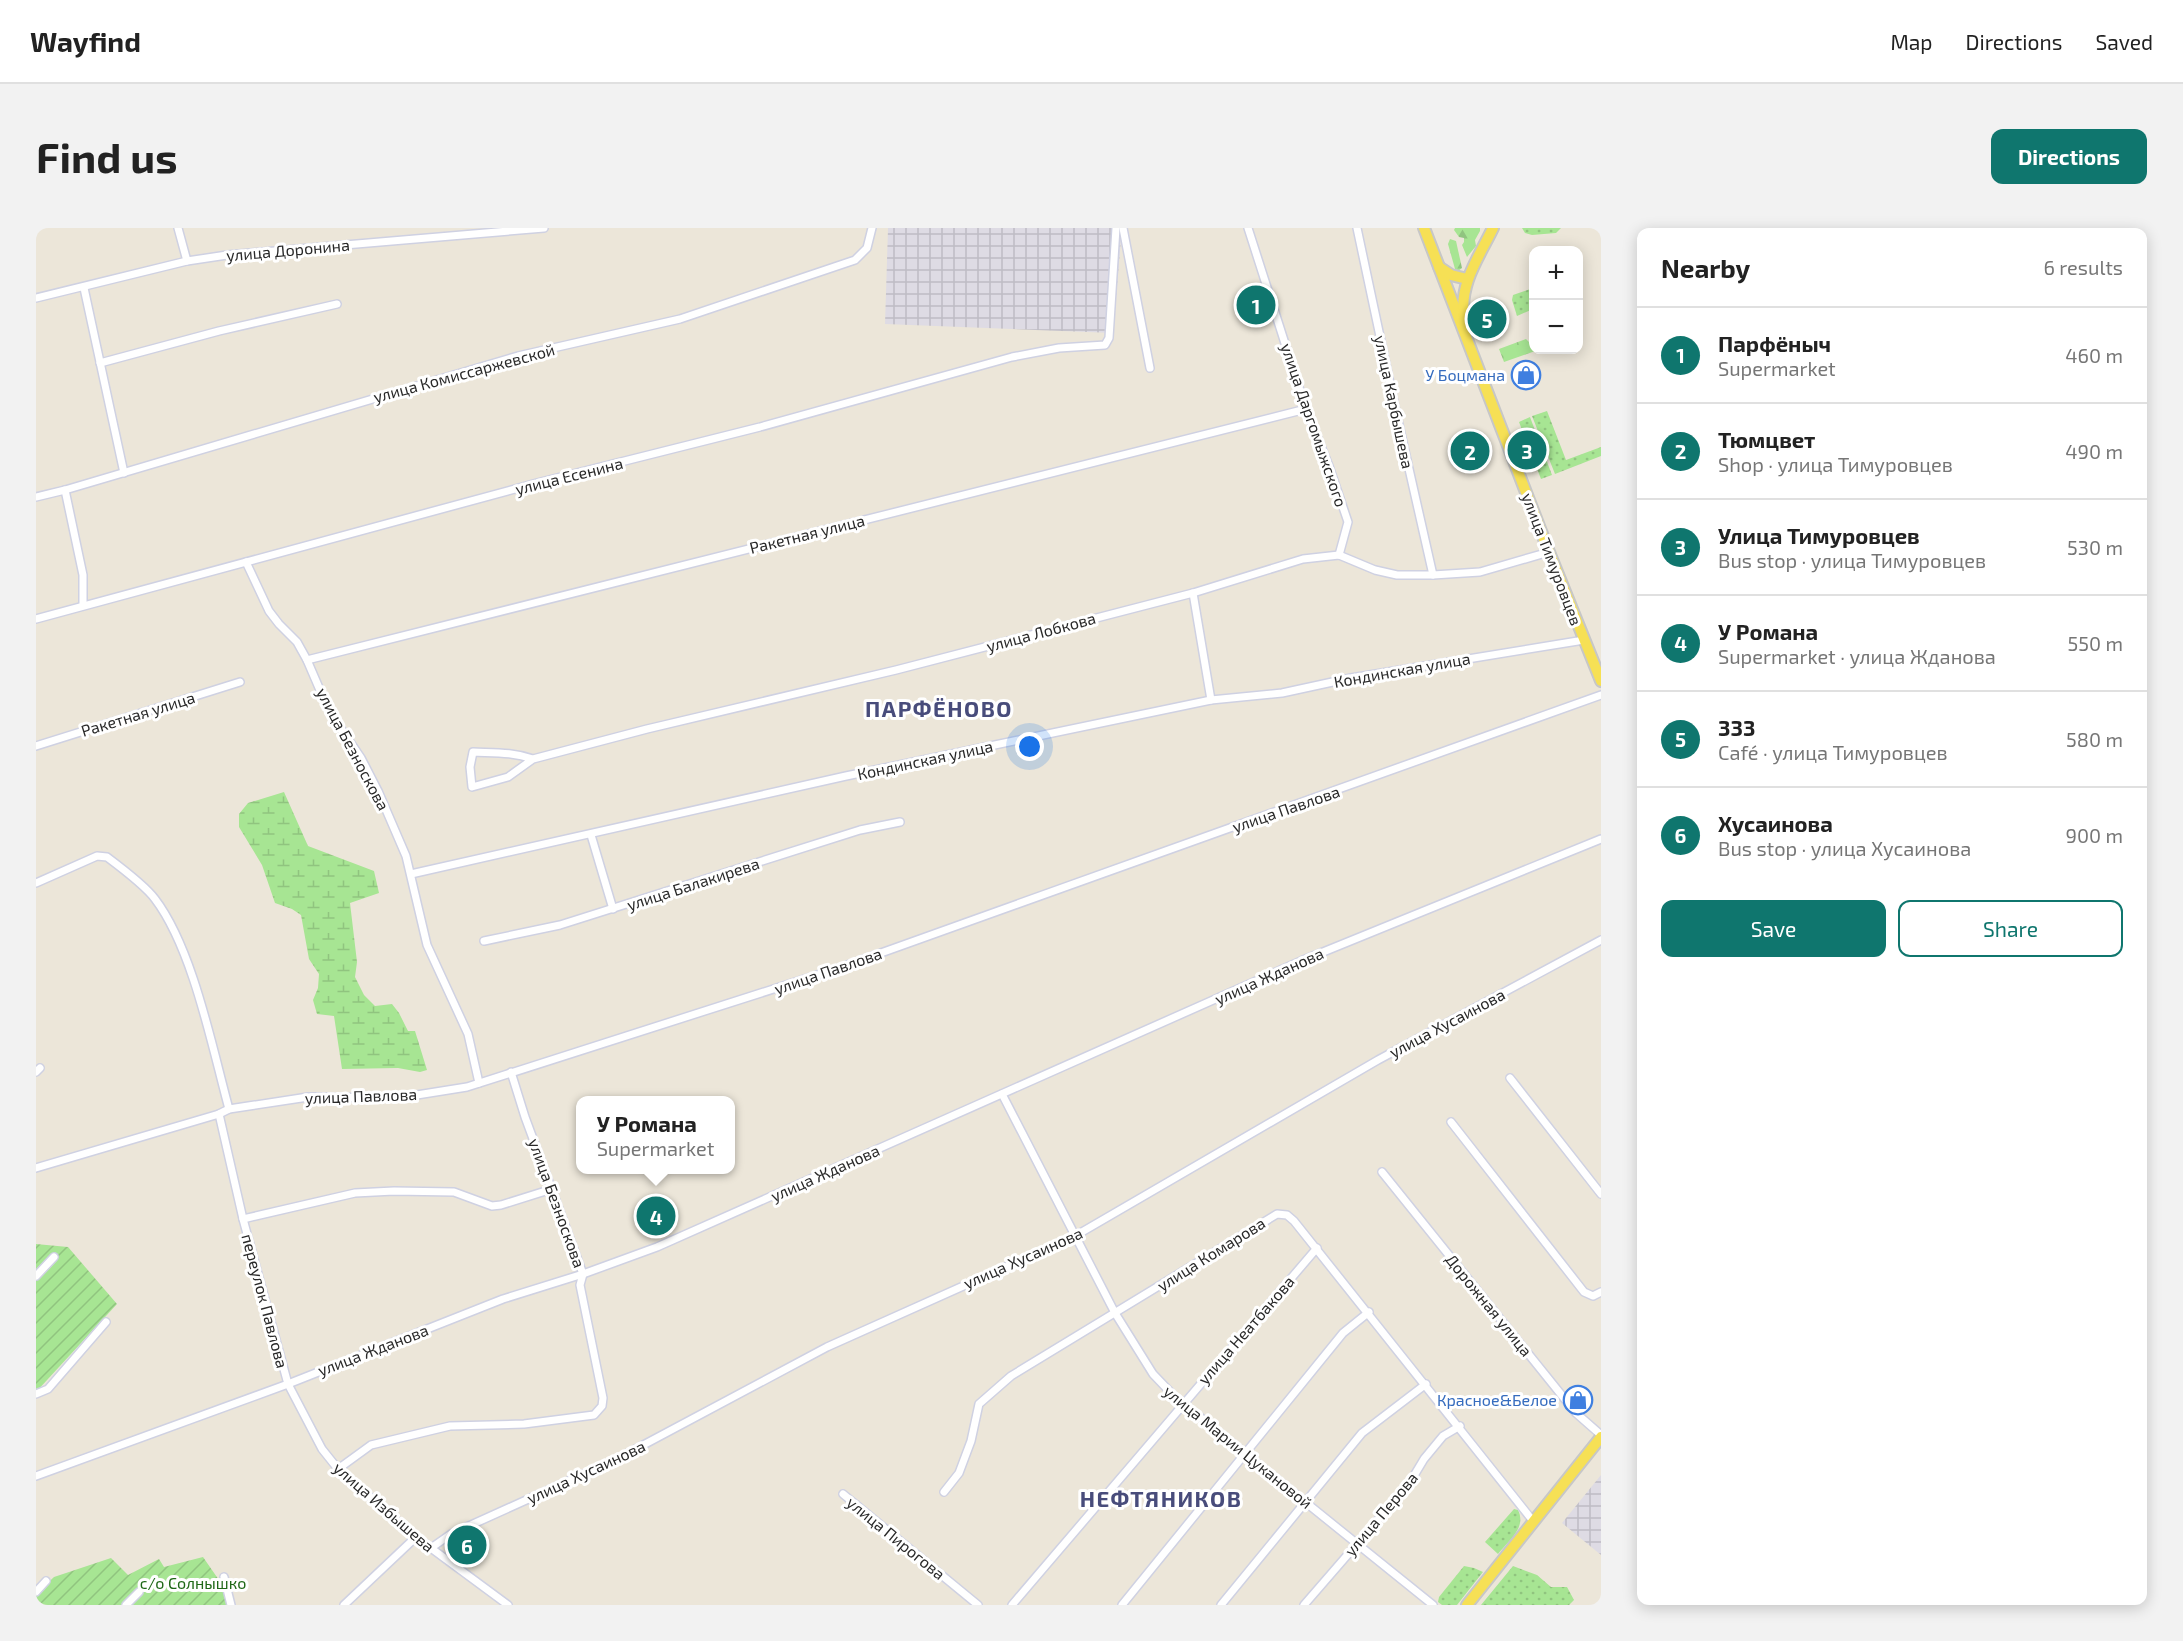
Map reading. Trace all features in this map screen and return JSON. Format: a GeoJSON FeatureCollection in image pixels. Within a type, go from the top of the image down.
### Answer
{"type":"FeatureCollection","features":[{"type":"Feature","properties":{"kind":"main road","name":"улица Тимуровцев"},"geometry":{"type":"LineString","coordinates":[[1424,228],[1601,681]]}},
{"type":"Feature","properties":{"kind":"main road","name":"улица Тимуровцев"},"geometry":{"type":"LineString","coordinates":[[1467,336],[1462,305],[1467,279],[1493,228]]}},
{"type":"Feature","properties":{"kind":"main road"},"geometry":{"type":"LineString","coordinates":[[1439,267],[1451,275],[1467,279]]}},
{"type":"Feature","properties":{"kind":"main road"},"geometry":{"type":"LineString","coordinates":[[1467,1605],[1601,1436]]}},
{"type":"Feature","properties":{"kind":"street"},"geometry":{"type":"LineString","coordinates":[[178,228],[187,261]]}},
{"type":"Feature","properties":{"kind":"street","name":"улица Доронина"},"geometry":{"type":"LineString","coordinates":[[36,298],[187,261],[227,255],[544,228]]}},
{"type":"Feature","properties":{"kind":"street","name":"улица Комиссаржевской"},"geometry":{"type":"LineString","coordinates":[[36,497],[518,356],[681,319],[855,260],[867,248],[872,228]]}},
{"type":"Feature","properties":{"kind":"street","name":"улица Есенина"},"geometry":{"type":"LineString","coordinates":[[36,619],[537,483],[760,427],[1012,357],[1059,348],[1105,345],[1109,338],[1116,228]]}},
{"type":"Feature","properties":{"kind":"street"},"geometry":{"type":"LineString","coordinates":[[1123,228],[1150,369]]}},
{"type":"Feature","properties":{"kind":"street","name":"улица Даргомыжского"},"geometry":{"type":"LineString","coordinates":[[1248,228],[1306,409],[1329,466],[1347,522],[1339,555]]}},
{"type":"Feature","properties":{"kind":"street","name":"улица Карбышева"},"geometry":{"type":"LineString","coordinates":[[1357,228],[1433,575]]}},
{"type":"Feature","properties":{"kind":"street"},"geometry":{"type":"LineString","coordinates":[[84,288],[123,472]]}},
{"type":"Feature","properties":{"kind":"street"},"geometry":{"type":"LineString","coordinates":[[100,363],[219,331],[337,304]]}},
{"type":"Feature","properties":{"kind":"street","name":"Ракетная улица"},"geometry":{"type":"LineString","coordinates":[[308,660],[1306,409]]}},
{"type":"Feature","properties":{"kind":"street"},"geometry":{"type":"LineString","coordinates":[[65,490],[83,575],[83,605]]}},
{"type":"Feature","properties":{"kind":"street","name":"улица Лобкова"},"geometry":{"type":"LineString","coordinates":[[532,759],[508,753],[473,752],[470,767],[472,787],[508,777],[532,759],[647,729],[896,670],[1193,593],[1303,558],[1339,555],[1375,570],[1396,575],[1433,575],[1480,572],[1549,552]]}},
{"type":"Feature","properties":{"kind":"street","name":"улица Безноскова"},"geometry":{"type":"LineString","coordinates":[[246,562],[269,611],[297,642],[308,660],[329,711],[361,758],[378,791],[406,856],[427,945],[468,1034],[479,1083]]}},
{"type":"Feature","properties":{"kind":"street"},"geometry":{"type":"LineString","coordinates":[[1193,593],[1211,700]]}},
{"type":"Feature","properties":{"kind":"street","name":"Кондинская улица"},"geometry":{"type":"LineString","coordinates":[[411,874],[857,774],[1211,700],[1282,693],[1351,678],[1584,640]]}},
{"type":"Feature","properties":{"kind":"street","name":"Ракетная улица"},"geometry":{"type":"LineString","coordinates":[[36,746],[240,682]]}},
{"type":"Feature","properties":{"kind":"street","name":"улица Павлова"},"geometry":{"type":"LineString","coordinates":[[36,1168],[219,1114],[229,1109],[309,1097],[398,1098],[467,1087],[839,968],[1601,695]]}},
{"type":"Feature","properties":{"kind":"street","name":"улица Балакирева"},"geometry":{"type":"LineString","coordinates":[[484,941],[560,925],[860,830],[900,822]]}},
{"type":"Feature","properties":{"kind":"street"},"geometry":{"type":"LineString","coordinates":[[591,835],[613,909]]}},
{"type":"Feature","properties":{"kind":"street","name":"улица Жданова"},"geometry":{"type":"LineString","coordinates":[[36,1476],[288,1384],[503,1299],[583,1274],[657,1247],[1301,961],[1601,839]]}},
{"type":"Feature","properties":{"kind":"street"},"geometry":{"type":"LineString","coordinates":[[36,883],[97,856],[107,857],[154,897],[176,933],[195,986],[229,1109]]}},
{"type":"Feature","properties":{"kind":"street","name":"улица Хусаинова"},"geometry":{"type":"LineString","coordinates":[[430,1548],[451,1534],[617,1460],[827,1347],[1074,1236],[1378,1060],[1601,940]]}},
{"type":"Feature","properties":{"kind":"street","name":"улица Безноскова"},"geometry":{"type":"LineString","coordinates":[[338,1468],[371,1445],[450,1426],[524,1424],[594,1415],[602,1406],[603,1398],[580,1285],[583,1274],[525,1117],[511,1072]]}},
{"type":"Feature","properties":{"kind":"street"},"geometry":{"type":"LineString","coordinates":[[1510,1078],[1601,1194]]}},
{"type":"Feature","properties":{"kind":"street","name":"улица Марии Цукановой"},"geometry":{"type":"LineString","coordinates":[[1002,1094],[1115,1313],[1152,1374],[1183,1404],[1432,1605]]}},
{"type":"Feature","properties":{"kind":"street","name":"переулок Павлова"},"geometry":{"type":"LineString","coordinates":[[219,1114],[243,1219],[288,1384]]}},
{"type":"Feature","properties":{"kind":"street"},"geometry":{"type":"LineString","coordinates":[[1451,1122],[1584,1292],[1593,1296],[1601,1292]]}},
{"type":"Feature","properties":{"kind":"street","name":"Дорожная улица"},"geometry":{"type":"LineString","coordinates":[[1382,1172],[1576,1413],[1601,1436]]}},
{"type":"Feature","properties":{"kind":"street","name":"переулок Павлова"},"geometry":{"type":"LineString","coordinates":[[243,1219],[355,1193],[454,1192],[492,1206],[552,1188]]}},
{"type":"Feature","properties":{"kind":"street","name":"улица Комарова"},"geometry":{"type":"LineString","coordinates":[[944,1492],[959,1473],[971,1442],[979,1404],[1011,1376],[1277,1214],[1287,1215],[1317,1248],[1533,1521]]}},
{"type":"Feature","properties":{"kind":"street","name":"улица Неатбакова"},"geometry":{"type":"LineString","coordinates":[[1012,1605],[1317,1248]]}},
{"type":"Feature","properties":{"kind":"street"},"geometry":{"type":"LineString","coordinates":[[36,1276],[54,1257]]}},
{"type":"Feature","properties":{"kind":"street"},"geometry":{"type":"LineString","coordinates":[[1122,1605],[1343,1333],[1369,1312]]}},
{"type":"Feature","properties":{"kind":"street"},"geometry":{"type":"LineString","coordinates":[[36,1394],[48,1389],[106,1322]]}},
{"type":"Feature","properties":{"kind":"street","name":"улица Избышева"},"geometry":{"type":"LineString","coordinates":[[288,1384],[322,1449],[338,1468],[416,1537],[508,1605]]}},
{"type":"Feature","properties":{"kind":"street"},"geometry":{"type":"LineString","coordinates":[[1221,1605],[1362,1433],[1426,1384]]}},
{"type":"Feature","properties":{"kind":"street","name":"улица Перова"},"geometry":{"type":"LineString","coordinates":[[1304,1605],[1410,1484],[1424,1459],[1443,1436],[1460,1426]]}},
{"type":"Feature","properties":{"kind":"street","name":"улица Пирогова"},"geometry":{"type":"LineString","coordinates":[[843,1494],[978,1605]]}},
{"type":"Feature","properties":{"kind":"street"},"geometry":{"type":"LineString","coordinates":[[344,1605],[416,1537]]}},
{"type":"Feature","properties":{"kind":"street"},"geometry":{"type":"LineString","coordinates":[[224,1577],[231,1605]]}},
{"type":"Feature","properties":{"kind":"street"},"geometry":{"type":"LineString","coordinates":[[36,1592],[46,1581]]}},
{"type":"Feature","properties":{"kind":"street"},"geometry":{"type":"LineString","coordinates":[[126,1605],[139,1592]]}},
{"type":"Feature","properties":{"kind":"shaded area"},"geometry":{"type":"Polygon","coordinates":[[[888,228],[1122,228],[1113,333],[885,324],[888,228]]]}},
{"type":"Feature","properties":{"kind":"shaded area"},"geometry":{"type":"Polygon","coordinates":[[[1601,1475],[1601,1555],[1562,1523],[1601,1475]]]}},
{"type":"Feature","properties":{"kind":"green space"},"geometry":{"type":"Polygon","coordinates":[[[1455,228],[1480,228],[1475,240],[1476,246],[1467,257],[1462,245],[1464,238],[1459,237],[1455,228]]]}},
{"type":"Feature","properties":{"kind":"green space"},"geometry":{"type":"Polygon","coordinates":[[[1522,228],[1561,228],[1556,233],[1532,235],[1525,233],[1522,228]]]}},
{"type":"Feature","properties":{"kind":"green space"},"geometry":{"type":"Polygon","coordinates":[[[1450,239],[1456,241],[1462,268],[1458,271],[1455,269],[1448,244],[1450,239]]]}},
{"type":"Feature","properties":{"kind":"green space"},"geometry":{"type":"Polygon","coordinates":[[[1529,289],[1529,311],[1517,316],[1512,300],[1513,295],[1529,289]]]}},
{"type":"Feature","properties":{"kind":"green space"},"geometry":{"type":"Polygon","coordinates":[[[1526,339],[1529,342],[1529,353],[1504,362],[1499,349],[1526,339]]]}},
{"type":"Feature","properties":{"kind":"green space"},"geometry":{"type":"Polygon","coordinates":[[[1547,411],[1566,460],[1601,447],[1601,456],[1555,474],[1532,416],[1547,411]]]}},
{"type":"Feature","properties":{"kind":"green space"},"geometry":{"type":"Polygon","coordinates":[[[1530,417],[1552,475],[1541,479],[1519,422],[1530,417]]]}},
{"type":"Feature","properties":{"kind":"green space"},"geometry":{"type":"Polygon","coordinates":[[[284,792],[308,846],[374,871],[379,893],[350,903],[357,962],[355,977],[364,995],[375,1006],[392,1004],[408,1031],[415,1031],[427,1070],[420,1072],[398,1068],[342,1069],[334,1016],[317,1014],[313,1000],[318,988],[319,974],[309,959],[301,915],[275,903],[262,865],[239,827],[239,814],[248,803],[284,792]]]}},
{"type":"Feature","properties":{"kind":"green space"},"geometry":{"type":"Polygon","coordinates":[[[36,1244],[68,1247],[117,1304],[36,1392],[36,1244]]]}},
{"type":"Feature","properties":{"kind":"green space"},"geometry":{"type":"Polygon","coordinates":[[[1514,1509],[1518,1510],[1520,1523],[1511,1539],[1498,1554],[1485,1542],[1514,1509]]]}},
{"type":"Feature","properties":{"kind":"green space","name":"с/о Солнышко"},"geometry":{"type":"Polygon","coordinates":[[[203,1557],[221,1583],[231,1605],[36,1605],[36,1594],[54,1577],[111,1558],[128,1575],[159,1559],[164,1567],[203,1557]]]}},
{"type":"Feature","properties":{"kind":"green space"},"geometry":{"type":"Polygon","coordinates":[[[1464,1566],[1483,1572],[1457,1605],[1442,1605],[1438,1602],[1439,1597],[1464,1566]]]}},
{"type":"Feature","properties":{"kind":"green space"},"geometry":{"type":"Polygon","coordinates":[[[1513,1566],[1537,1575],[1551,1587],[1567,1587],[1574,1600],[1569,1605],[1481,1605],[1513,1566]]]}},
{"type":"Feature","properties":{"kind":"place","name":"Парфёныч"},"geometry":{"type":"Point","coordinates":[1256,305]}},
{"type":"Feature","properties":{"kind":"place","name":"333"},"geometry":{"type":"Point","coordinates":[1487,319]}},
{"type":"Feature","properties":{"kind":"place","name":"У Боцмана"},"geometry":{"type":"Point","coordinates":[1526,375]}},
{"type":"Feature","properties":{"kind":"place","name":"Улица Тимуровцев"},"geometry":{"type":"Point","coordinates":[1527,450]}},
{"type":"Feature","properties":{"kind":"place","name":"Тюмцвет"},"geometry":{"type":"Point","coordinates":[1470,451]}},
{"type":"Feature","properties":{"kind":"place","name":"У Романа"},"geometry":{"type":"Point","coordinates":[656,1216]}},
{"type":"Feature","properties":{"kind":"place","name":"Красное&Белое"},"geometry":{"type":"Point","coordinates":[1578,1400]}},
{"type":"Feature","properties":{"kind":"place","name":"Хусаинова"},"geometry":{"type":"Point","coordinates":[467,1545]}},
{"type":"Feature","properties":{"kind":"district","name":"ПАРФЁНОВО"},"geometry":{"type":"Point","coordinates":[939,709]}},
{"type":"Feature","properties":{"kind":"district","name":"НЕФТЯНИКОВ"},"geometry":{"type":"Point","coordinates":[1161,1499]}}]}
